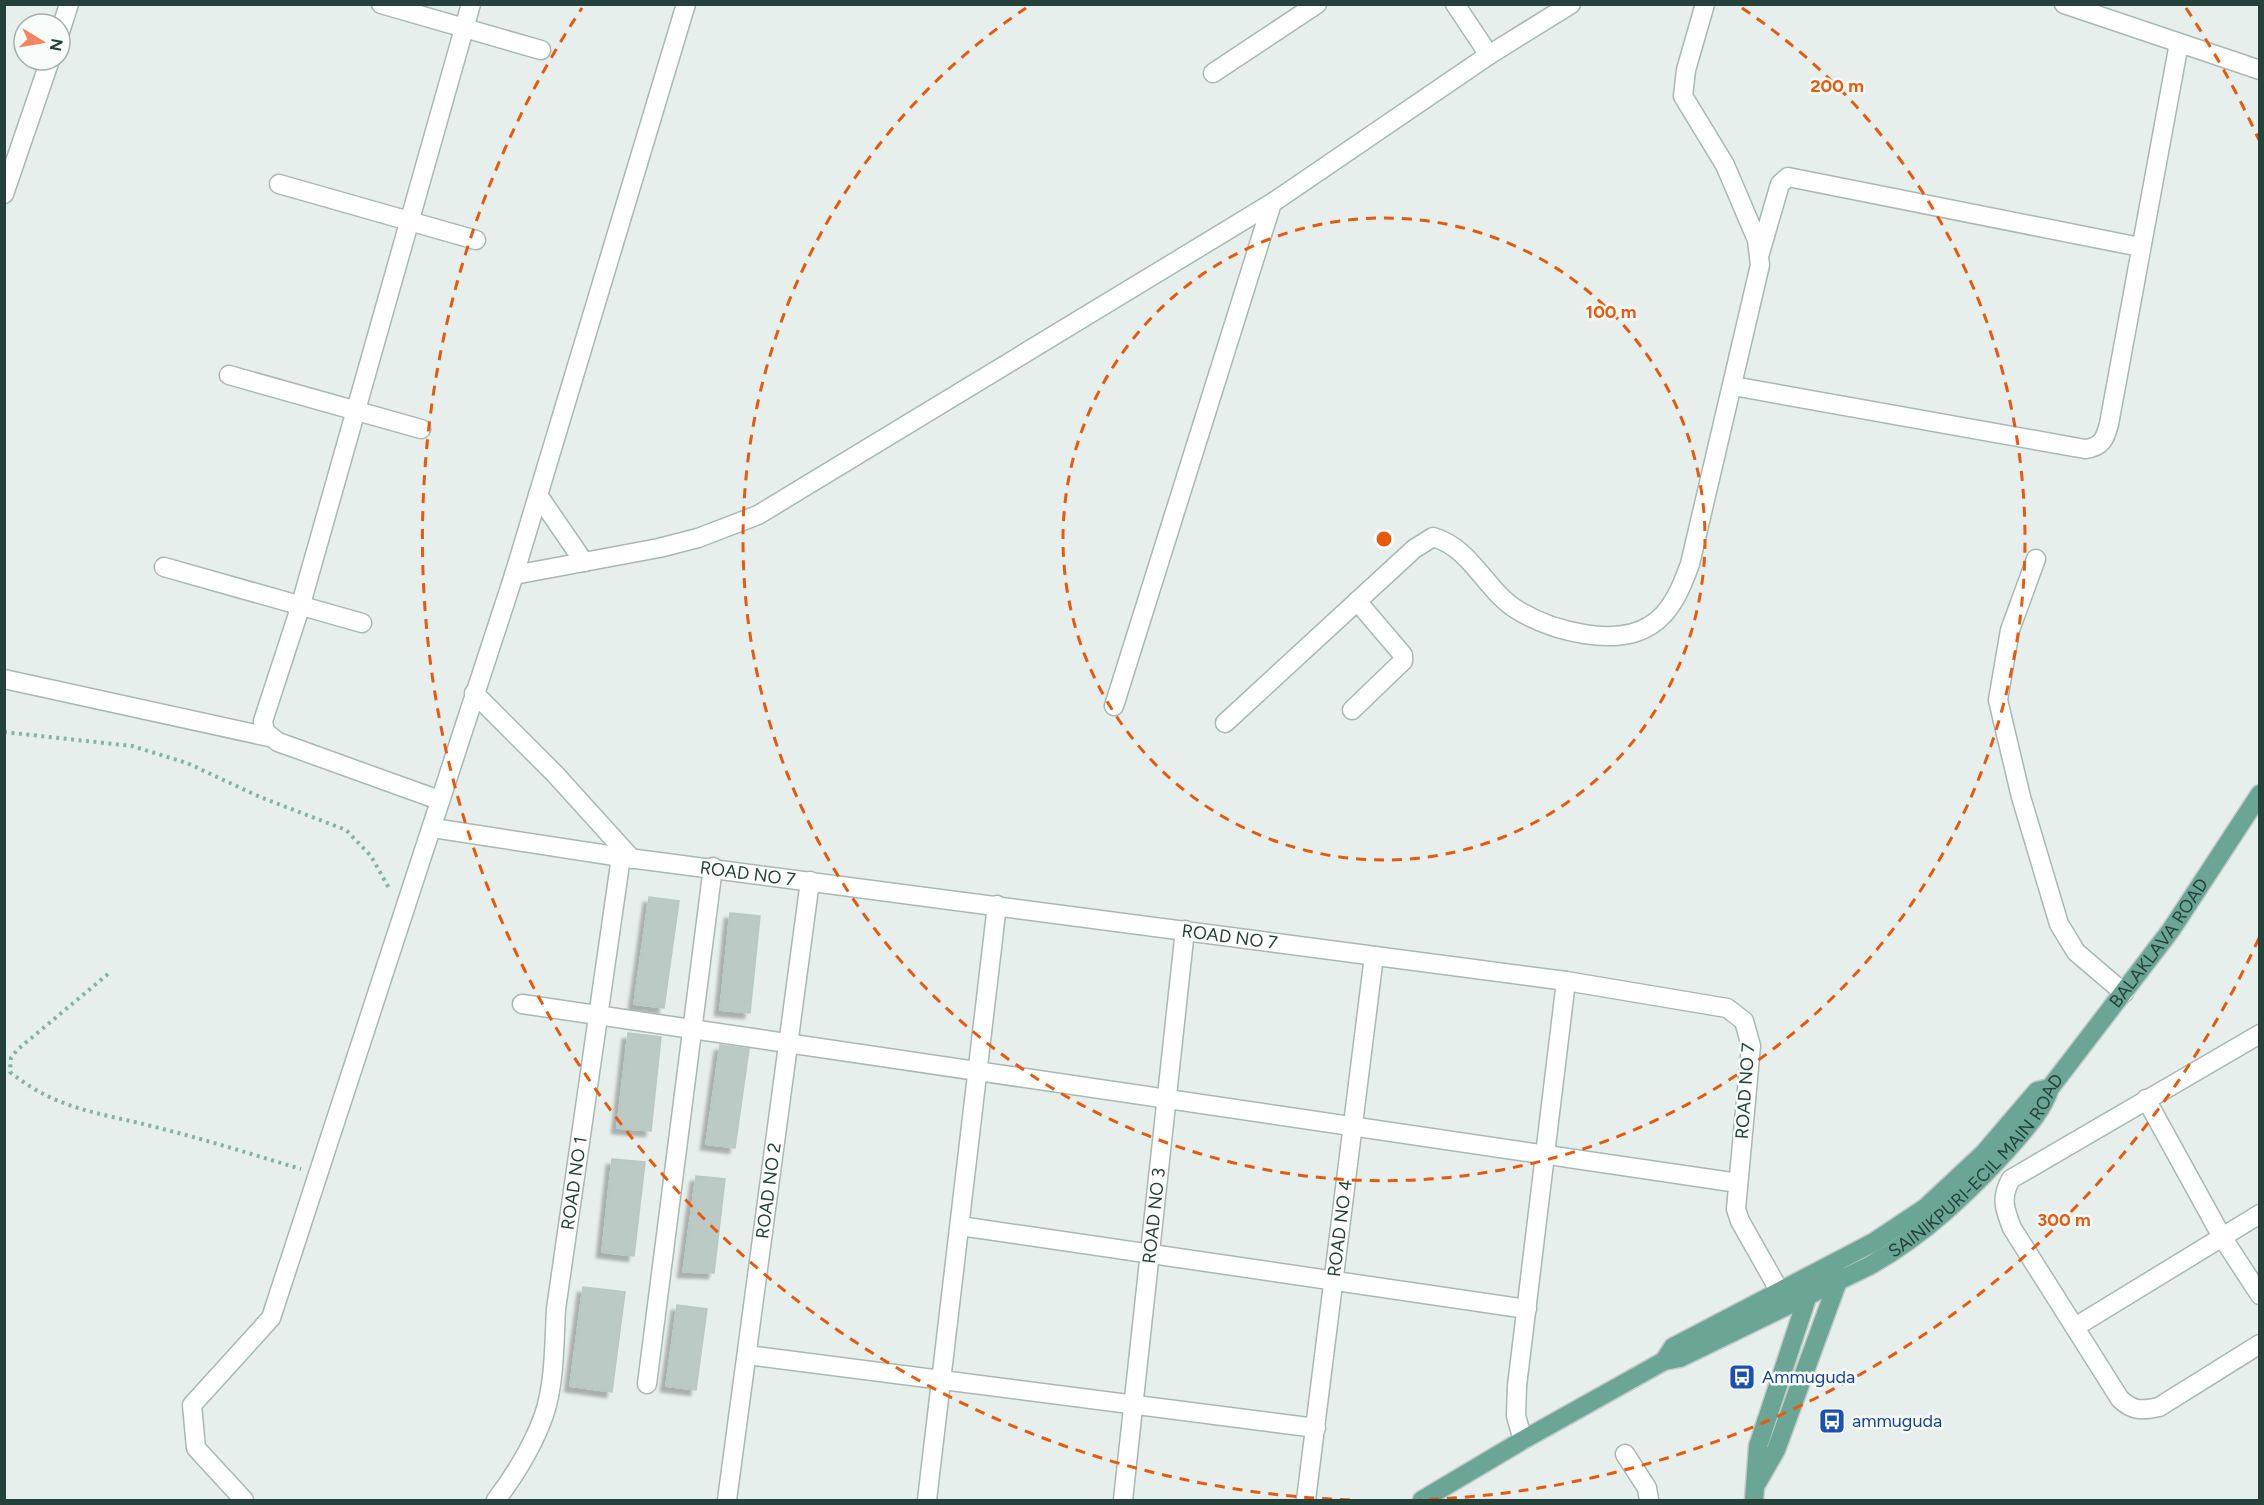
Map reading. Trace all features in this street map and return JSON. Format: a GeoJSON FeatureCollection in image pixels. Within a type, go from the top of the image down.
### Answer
{"type":"FeatureCollection","features":[{"type":"Feature","properties":{"kind":"main road","name":"BALAKLAVA ROAD"},"geometry":{"type":"LineString","coordinates":[[2050,1088],[2171,930],[2259,794]]}},
{"type":"Feature","properties":{"kind":"main road","name":"SAINIKPURI-ECIL MAIN ROAD"},"geometry":{"type":"LineString","coordinates":[[1422,1500],[1664,1361],[1680,1358],[1805,1287],[1837,1272],[1874,1242],[1925,1208],[1983,1154],[2037,1091],[2050,1088]]}},
{"type":"Feature","properties":{"kind":"main road"},"geometry":{"type":"LineString","coordinates":[[1756,1492],[1776,1450],[1837,1272]]}},
{"type":"Feature","properties":{"kind":"main road","name":"SAINIKPURI-ECIL MAIN ROAD"},"geometry":{"type":"LineString","coordinates":[[1664,1361],[1673,1347],[1779,1290],[1805,1287]]}},
{"type":"Feature","properties":{"kind":"main road"},"geometry":{"type":"LineString","coordinates":[[1756,1492],[1758,1446],[1805,1287]]}},
{"type":"Feature","properties":{"kind":"street"},"geometry":{"type":"LineString","coordinates":[[381,4],[541,50]]}},
{"type":"Feature","properties":{"kind":"street"},"geometry":{"type":"LineString","coordinates":[[269,737],[265,732],[263,721],[301,606],[471,4]]}},
{"type":"Feature","properties":{"kind":"street"},"geometry":{"type":"LineString","coordinates":[[244,1500],[196,1448],[192,1405],[271,1318],[316,1173],[433,828],[439,800],[514,575],[686,4]]}},
{"type":"Feature","properties":{"kind":"street"},"geometry":{"type":"LineString","coordinates":[[1213,73],[1317,4]]}},
{"type":"Feature","properties":{"kind":"street"},"geometry":{"type":"LineString","coordinates":[[1455,4],[1489,55]]}},
{"type":"Feature","properties":{"kind":"street"},"geometry":{"type":"LineString","coordinates":[[514,575],[698,538],[758,515],[1272,203],[1489,55],[1571,4]]}},
{"type":"Feature","properties":{"kind":"street"},"geometry":{"type":"LineString","coordinates":[[1225,723],[1414,549],[1433,537],[1448,541],[1462,552],[1484,578],[1518,610],[1591,636],[1626,636],[1653,625],[1677,598],[1690,564],[1760,266],[1757,240],[1725,165],[1683,96],[1686,70],[1705,4]]}},
{"type":"Feature","properties":{"kind":"street"},"geometry":{"type":"LineString","coordinates":[[2064,4],[2259,70]]}},
{"type":"Feature","properties":{"kind":"street"},"geometry":{"type":"LineString","coordinates":[[1733,386],[2085,449],[2096,448],[2104,441],[2109,423],[2179,43]]}},
{"type":"Feature","properties":{"kind":"street"},"geometry":{"type":"LineString","coordinates":[[4,194],[46,72]]}},
{"type":"Feature","properties":{"kind":"street"},"geometry":{"type":"LineString","coordinates":[[1760,253],[1780,184],[1784,178],[1788,177],[2140,247]]}},
{"type":"Feature","properties":{"kind":"street"},"geometry":{"type":"LineString","coordinates":[[279,184],[476,240]]}},
{"type":"Feature","properties":{"kind":"street"},"geometry":{"type":"LineString","coordinates":[[1114,706],[1272,203]]}},
{"type":"Feature","properties":{"kind":"street"},"geometry":{"type":"LineString","coordinates":[[229,375],[421,429]]}},
{"type":"Feature","properties":{"kind":"street"},"geometry":{"type":"LineString","coordinates":[[538,495],[584,562]]}},
{"type":"Feature","properties":{"kind":"street"},"geometry":{"type":"LineString","coordinates":[[2036,559],[2010,630],[1998,700],[2021,797],[2059,924],[2076,952],[2124,993]]}},
{"type":"Feature","properties":{"kind":"street"},"geometry":{"type":"LineString","coordinates":[[164,567],[362,623]]}},
{"type":"Feature","properties":{"kind":"street"},"geometry":{"type":"LineString","coordinates":[[1352,710],[1403,661],[1403,655],[1357,601]]}},
{"type":"Feature","properties":{"kind":"street"},"geometry":{"type":"LineString","coordinates":[[4,679],[269,737],[439,800]]}},
{"type":"Feature","properties":{"kind":"street"},"geometry":{"type":"LineString","coordinates":[[474,693],[555,774],[627,858]]}},
{"type":"Feature","properties":{"kind":"street","name":"ROAD NO 7"},"geometry":{"type":"LineString","coordinates":[[433,828],[627,858],[713,867],[1566,981],[1727,1008],[1744,1021],[1751,1047],[1736,1209],[1740,1221],[1779,1290]]}},
{"type":"Feature","properties":{"kind":"street","name":"ROAD NO 1"},"geometry":{"type":"LineString","coordinates":[[496,1500],[517,1473],[544,1415],[552,1375],[556,1309],[600,1015],[627,858]]}},
{"type":"Feature","properties":{"kind":"street"},"geometry":{"type":"LineString","coordinates":[[647,1384],[713,867]]}},
{"type":"Feature","properties":{"kind":"street","name":"ROAD NO 2"},"geometry":{"type":"LineString","coordinates":[[727,1500],[810,881]]}},
{"type":"Feature","properties":{"kind":"street"},"geometry":{"type":"LineString","coordinates":[[927,1500],[997,906]]}},
{"type":"Feature","properties":{"kind":"street","name":"ROAD NO 3"},"geometry":{"type":"LineString","coordinates":[[1123,1500],[1185,930]]}},
{"type":"Feature","properties":{"kind":"street","name":"ROAD NO 4"},"geometry":{"type":"LineString","coordinates":[[1306,1500],[1374,956]]}},
{"type":"Feature","properties":{"kind":"street"},"geometry":{"type":"LineString","coordinates":[[1523,1440],[1516,1416],[1566,981]]}},
{"type":"Feature","properties":{"kind":"street"},"geometry":{"type":"LineString","coordinates":[[522,1004],[1738,1183]]}},
{"type":"Feature","properties":{"kind":"street"},"geometry":{"type":"LineString","coordinates":[[2259,1034],[2011,1179],[2004,1195],[2004,1205],[2012,1228],[2120,1399],[2130,1408],[2142,1411],[2159,1407],[2259,1344]]}},
{"type":"Feature","properties":{"kind":"street"},"geometry":{"type":"LineString","coordinates":[[2146,1099],[2222,1237],[2259,1295]]}},
{"type":"Feature","properties":{"kind":"street"},"geometry":{"type":"LineString","coordinates":[[2075,1327],[2259,1214]]}},
{"type":"Feature","properties":{"kind":"street"},"geometry":{"type":"LineString","coordinates":[[960,1226],[1527,1308]]}},
{"type":"Feature","properties":{"kind":"street"},"geometry":{"type":"LineString","coordinates":[[747,1355],[1316,1428]]}},
{"type":"Feature","properties":{"kind":"street"},"geometry":{"type":"LineString","coordinates":[[1626,1454],[1647,1488],[1649,1500]]}},
{"type":"Feature","properties":{"kind":"path"},"geometry":{"type":"LineString","coordinates":[[4,732],[80,742],[106,742],[162,754],[260,797],[346,830],[371,856],[403,914]]}},
{"type":"Feature","properties":{"kind":"path"},"geometry":{"type":"LineString","coordinates":[[108,974],[17,1050],[11,1058],[10,1072],[49,1099],[65,1106],[159,1128],[316,1173]]}},
{"type":"Feature","properties":{"kind":"building"},"geometry":{"type":"Polygon","coordinates":[[[649,897],[679,901],[664,1008],[634,1004],[649,897]]]}},
{"type":"Feature","properties":{"kind":"building"},"geometry":{"type":"Polygon","coordinates":[[[730,913],[760,916],[750,1013],[720,1010],[730,913]]]}},
{"type":"Feature","properties":{"kind":"building"},"geometry":{"type":"Polygon","coordinates":[[[628,1033],[661,1037],[651,1131],[617,1128],[628,1033]]]}},
{"type":"Feature","properties":{"kind":"building"},"geometry":{"type":"Polygon","coordinates":[[[720,1045],[749,1049],[735,1148],[706,1144],[720,1045]]]}},
{"type":"Feature","properties":{"kind":"building"},"geometry":{"type":"Polygon","coordinates":[[[612,1159],[645,1162],[634,1256],[602,1252],[612,1159]]]}},
{"type":"Feature","properties":{"kind":"building"},"geometry":{"type":"Polygon","coordinates":[[[696,1176],[725,1179],[714,1273],[683,1272],[696,1176]]]}},
{"type":"Feature","properties":{"kind":"building"},"geometry":{"type":"Polygon","coordinates":[[[583,1287],[625,1292],[612,1392],[570,1386],[583,1287]]]}},
{"type":"Feature","properties":{"kind":"building"},"geometry":{"type":"Polygon","coordinates":[[[677,1305],[707,1309],[696,1390],[666,1386],[677,1305]]]}},
{"type":"Feature","properties":{"kind":"place","name":"Ammuguda"},"geometry":{"type":"Point","coordinates":[1742,1377]}},
{"type":"Feature","properties":{"kind":"place","name":"ammuguda"},"geometry":{"type":"Point","coordinates":[1832,1421]}}]}
